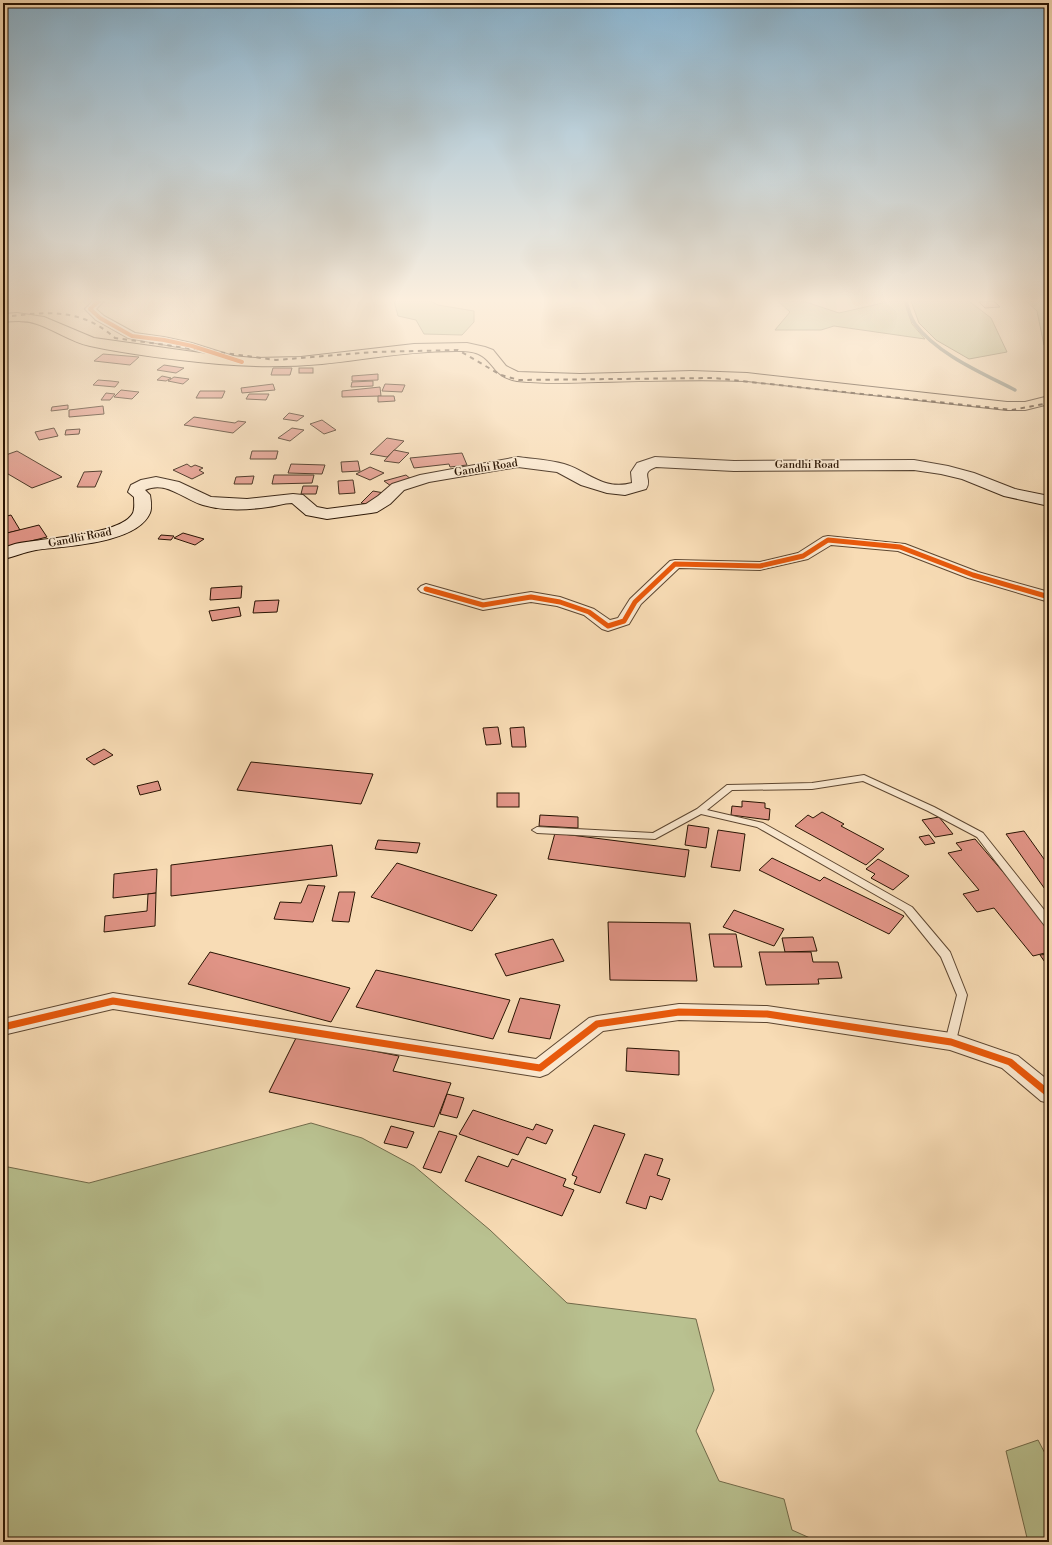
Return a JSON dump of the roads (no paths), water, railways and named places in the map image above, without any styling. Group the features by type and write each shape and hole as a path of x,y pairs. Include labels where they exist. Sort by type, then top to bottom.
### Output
{"highway":[{"path":"507,373 524,377 564,378 712,374 755,377 1007,406 1025,406 1049,400"}],"main road":[{"name":"Gandhi Road","path":"3,554 20,548 105,535 124,529 139,517 144,505 142,495 136,492 137,488 144,484 156,481 172,483 187,493 209,501 239,504 269,502 288,498 297,499 312,511 327,514 371,508 384,500 398,487 426,478 518,462 561,468 587,482 607,488 625,490 640,486 638,472 643,466 655,462 734,466 914,465 942,469 968,476 1010,492 1049,501"}],"street":[{"path":"426,589 483,605 531,597 560,602 589,612 608,626 624,621 635,602 675,564 760,566 803,556 828,540 900,547 973,575 1049,597"},
{"path":"3,1027 113,1001 540,1068 597,1024 679,1012 767,1014 951,1042 1010,1062 1049,1094"}],"lane":[{"path":"537,830 655,836 700,811 730,787 812,786 864,778 931,809 980,836 1049,923"},
{"path":"700,811 760,825 908,910 946,955 962,995 951,1042"}],"waterway":[{"path":"981,373 1015,390"}],"railway":[{"path":"498,373 519,380 713,378 1012,410 1049,403"}]}
